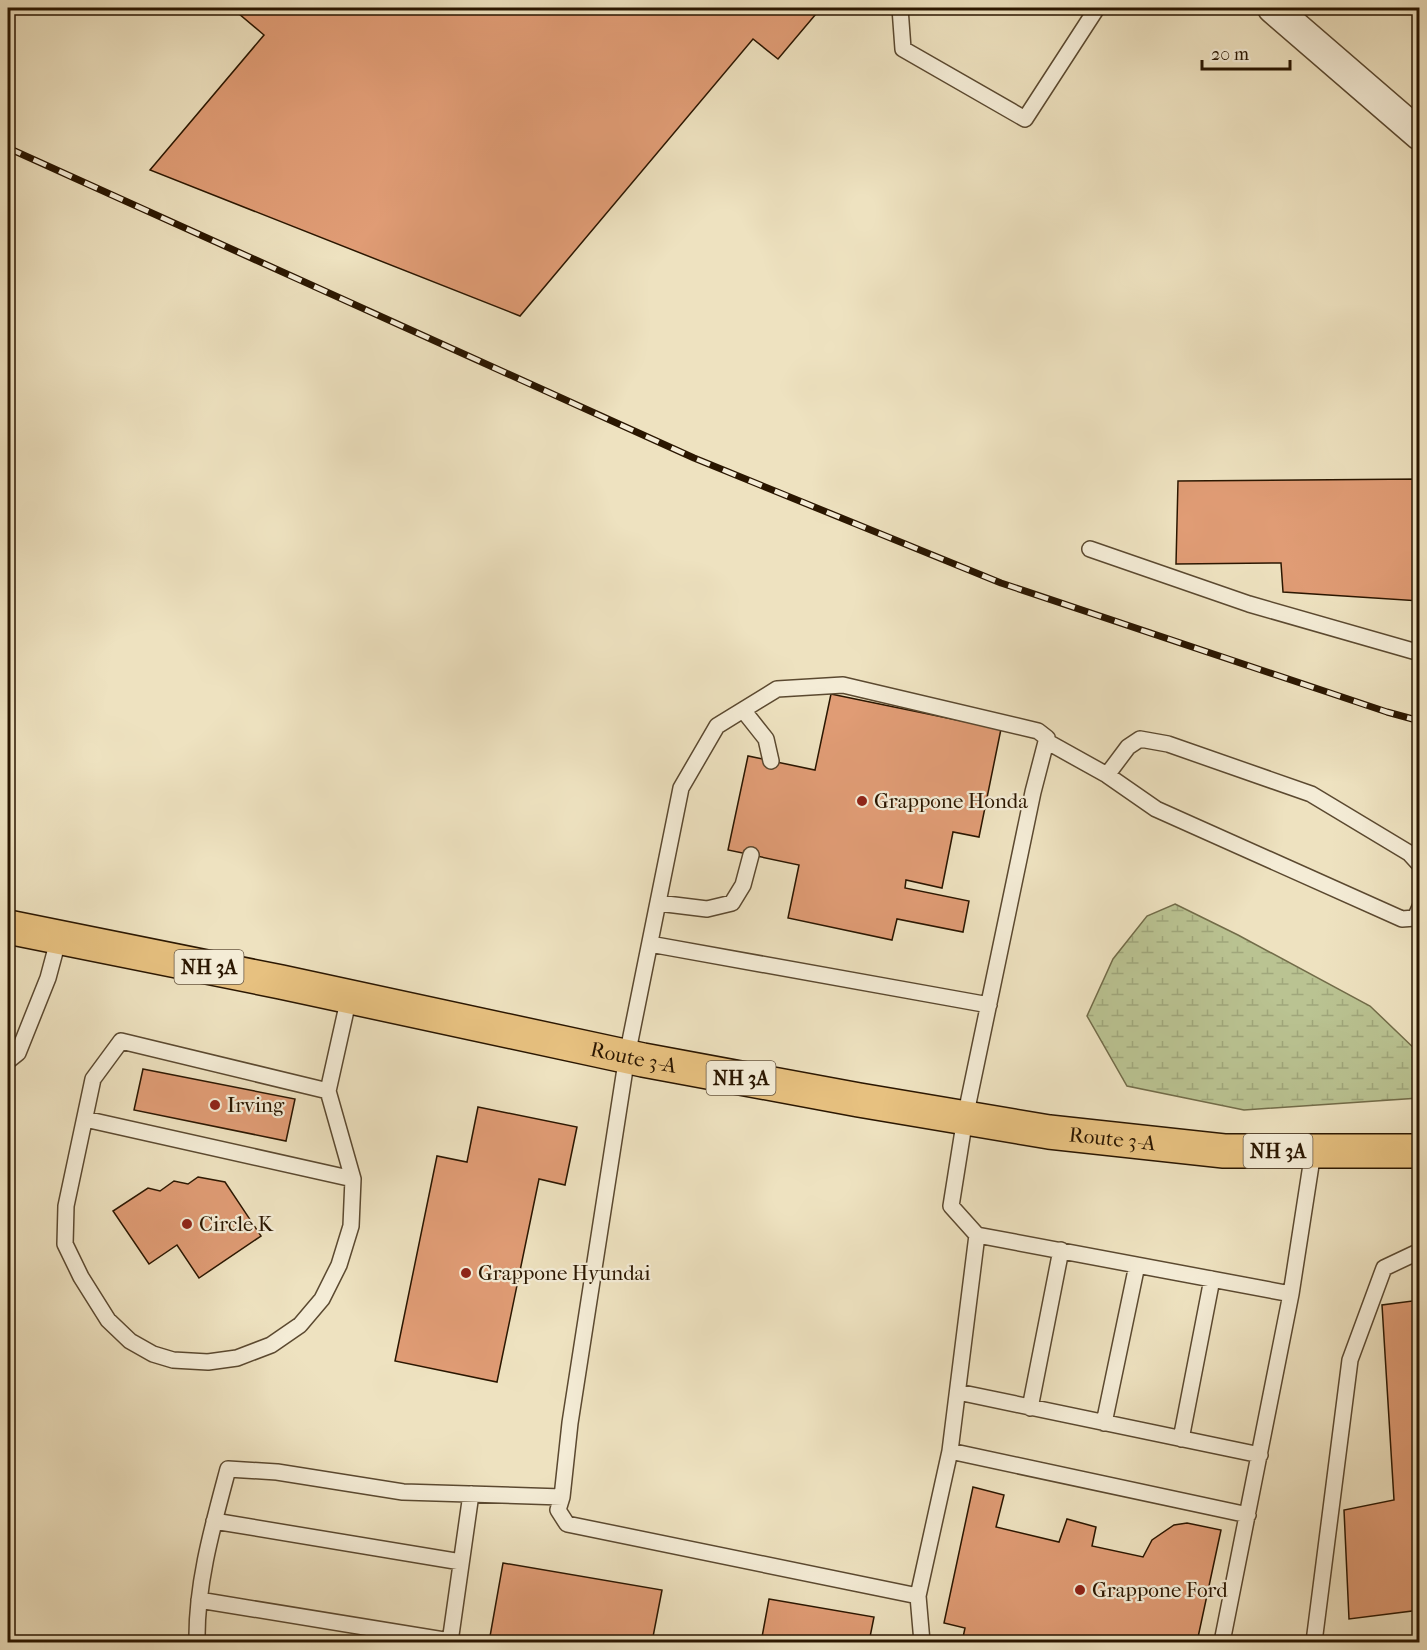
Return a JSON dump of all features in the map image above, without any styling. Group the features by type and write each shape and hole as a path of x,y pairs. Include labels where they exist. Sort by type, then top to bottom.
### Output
{"main road":[{"name":"NH 3A","path":"8,927 64,938"},
{"name":"Route 3-A","path":"64,938 627,1056 858,1100 1049,1132 1224,1151 1419,1151"}],"street":[{"path":"1273,8 1419,135"}],"lane":[{"path":"900,8 903,48 1025,118 1097,8"},
{"path":"1090,549 1250,604 1419,653"},
{"path":"918,1596 567,1524 558,1510 562,1497 570,1423 627,1056 681,788 717,726 777,689 843,685 1038,731 1047,738 1030,803 966,1118 951,1206 977,1235 1291,1294"},
{"path":"743,710 766,739 771,761"},
{"path":"1107,775 1128,747 1140,739 1168,744 1311,794 1409,853 1419,864"},
{"path":"1046,741 1107,775 1156,809 1402,919 1415,918 1419,908"},
{"path":"658,903 707,909 732,903 743,885 751,855"},
{"path":"8,1061 18,1053 64,938"},
{"path":"650,944 989,1005"},
{"path":"328,1091 121,1041 93,1079 66,1206 65,1244 81,1277 108,1320 130,1341 153,1354 173,1360 208,1362 237,1358 271,1345 300,1325 322,1299 339,1265 351,1226 353,1179 328,1091 349,997"},
{"path":"85,1119 353,1179"},
{"path":"1222,1642 1291,1294 1313,1152"},
{"path":"922,1642 918,1596 950,1451 977,1235"},
{"path":"1030,1408 1061,1250"},
{"path":"1314,1642 1350,1360 1384,1268 1419,1251"},
{"path":"1104,1423 1137,1265"},
{"path":"1181,1440 1212,1280"},
{"path":"958,1392 1260,1455"},
{"path":"950,1451 1248,1515"},
{"path":"197,1642 196,1614 214,1521 228,1469 277,1472 403,1492 562,1497"},
{"path":"199,1600 450,1642 471,1494"},
{"path":"214,1521 461,1562"}],"green space":[{"path":"1175,904 1370,1006 1419,1053 1419,1098 1244,1110 1127,1086 1087,1016 1113,959 1147,916"}],"building":[{"path":"232,8 821,8 778,59 753,39 520,316 150,170 264,35"},
{"path":"1420,479 1420,601 1283,592 1281,563 1176,564 1178,481"},
{"name":"Grappone Honda","path":"831,694 1001,729 979,837 953,832 942,888 906,880 905,888 969,901 963,932 897,919 892,940 788,918 799,865 728,850 748,756 815,770"},
{"name":"Irving","path":"143,1069 295,1099 286,1141 134,1110"},
{"name":"Grappone Hyundai","path":"478,1107 577,1127 565,1185 539,1179 497,1382 395,1361 437,1156 467,1162"},
{"name":"Circle K","path":"198,1177 225,1182 261,1236 199,1278 177,1245 149,1264 113,1211 148,1188 160,1191 174,1181 188,1184"},
{"path":"1420,1300 1420,1610 1349,1619 1344,1510 1394,1500 1382,1305"},
{"name":"Grappone Ford","path":"973,1487 1004,1495 996,1527 1059,1542 1067,1519 1096,1527 1092,1546 1143,1557 1152,1540 1174,1525 1187,1523 1221,1530 1197,1642 962,1642 965,1628 944,1623"},
{"path":"503,1563 662,1590 652,1642 489,1642"},
{"path":"769,1599 874,1617 869,1642 768,1642 762,1637"}],"railway":[{"path":"8,148 694,458 1001,583 1420,721"}],"place":[{"name":"Grappone Honda","path":"862,801"},
{"name":"Irving","path":"215,1105"},
{"name":"Circle K","path":"187,1224"},
{"name":"Grappone Hyundai","path":"466,1273"},
{"name":"Grappone Ford","path":"1080,1590"}]}
